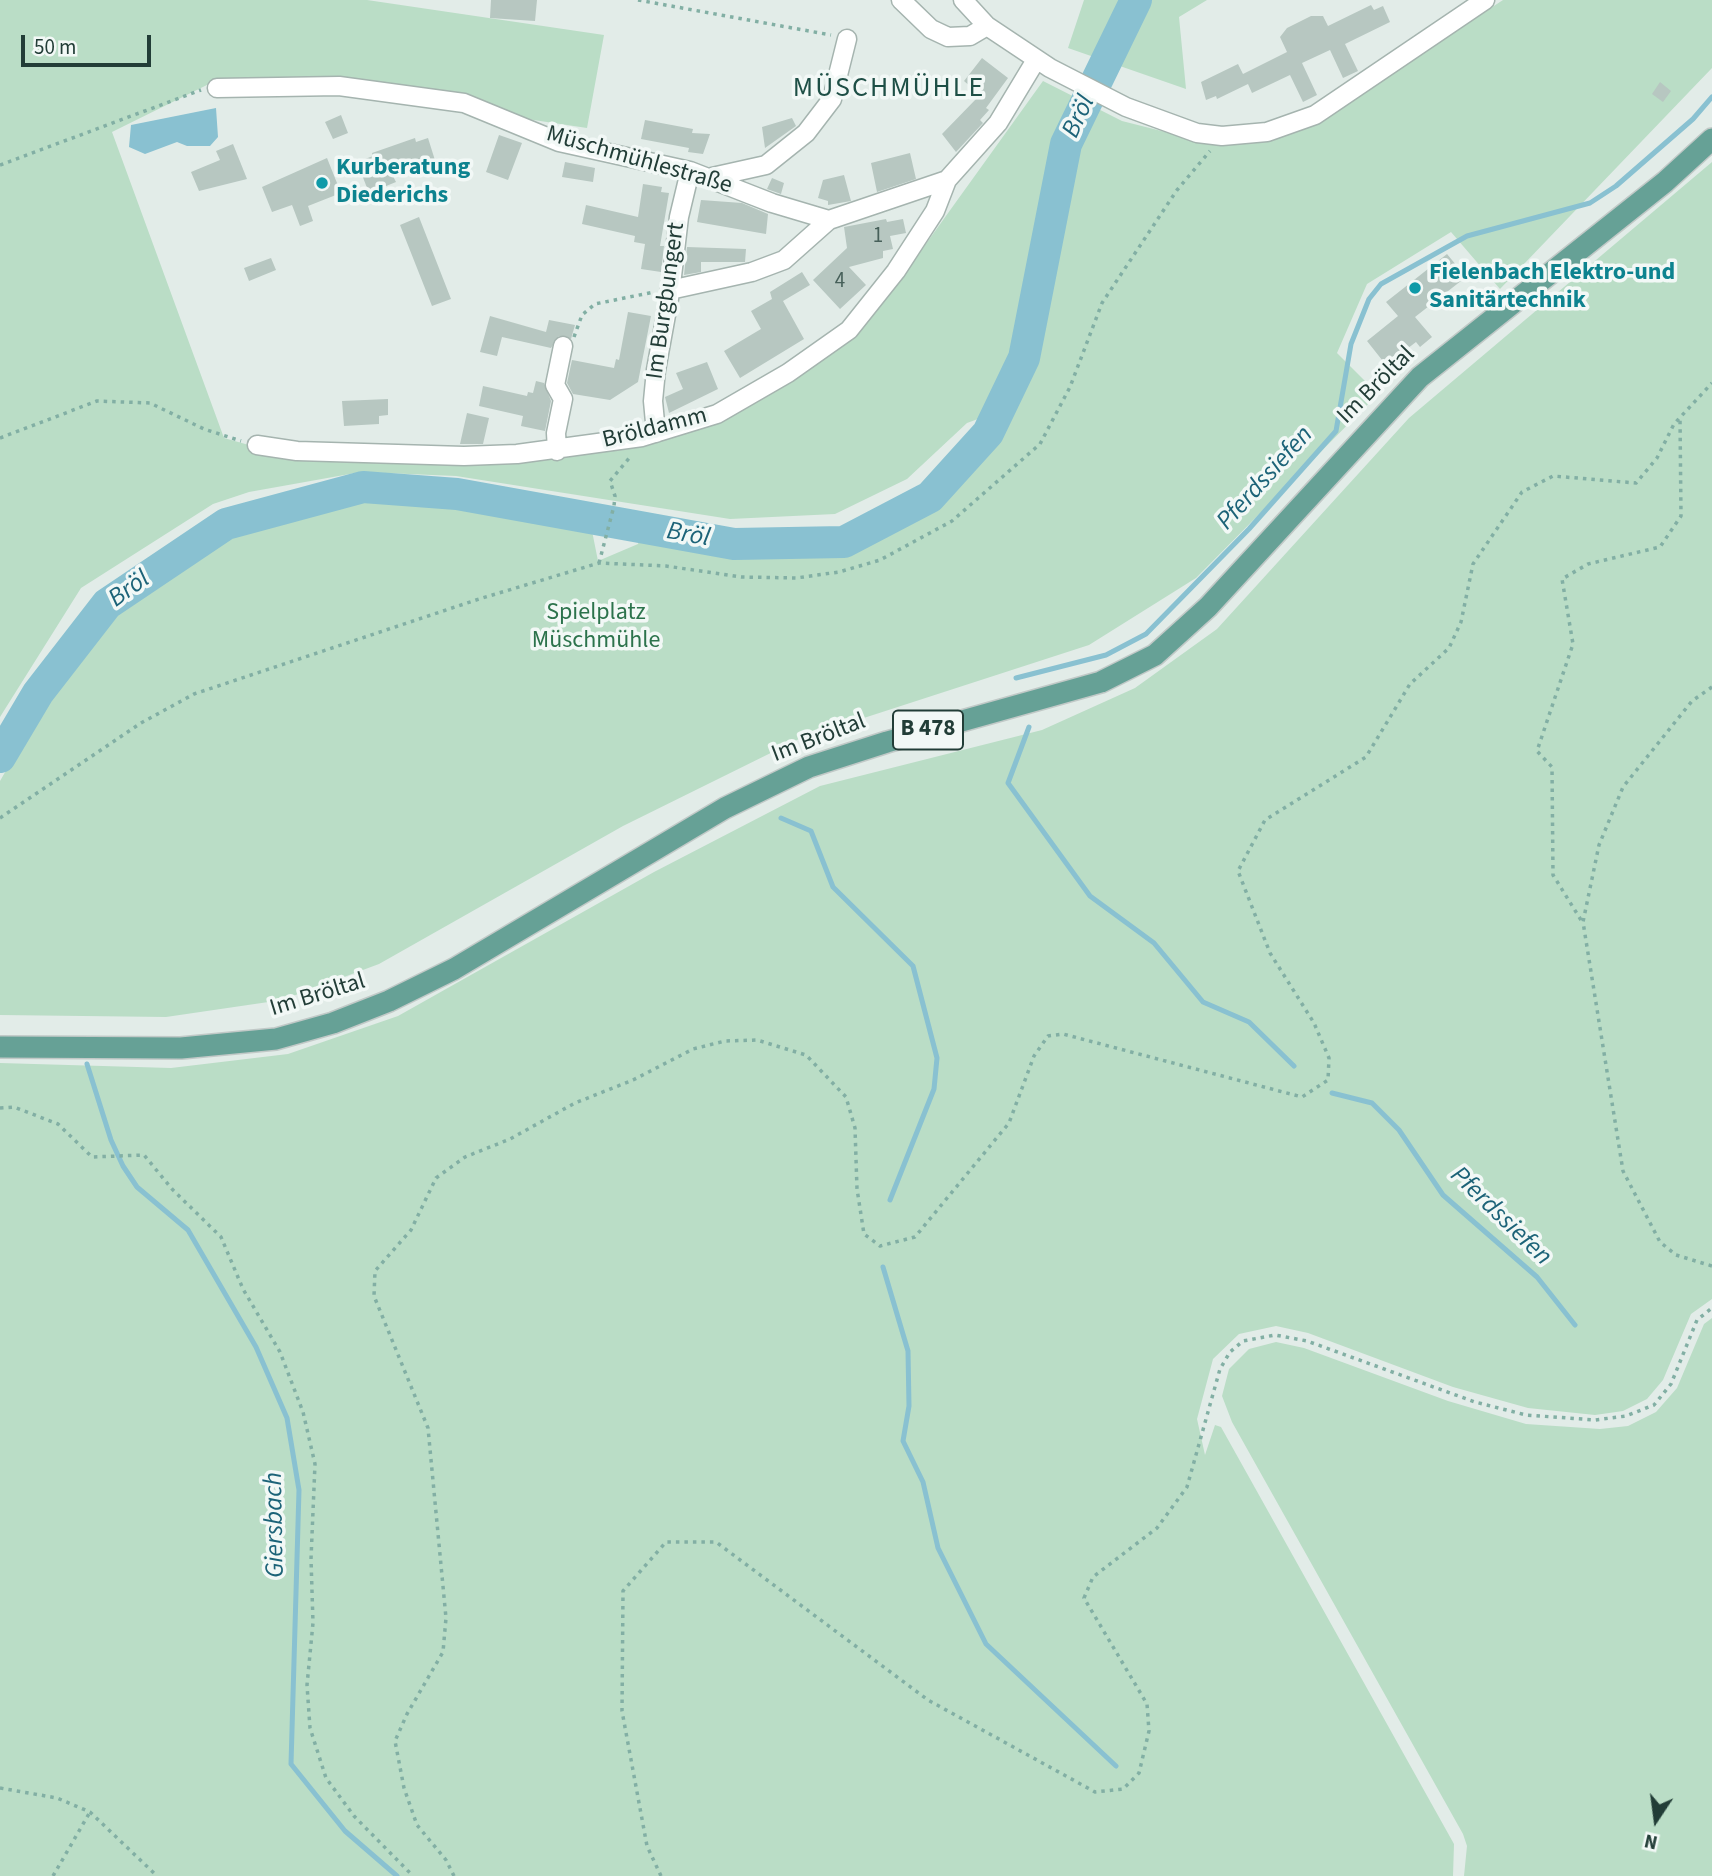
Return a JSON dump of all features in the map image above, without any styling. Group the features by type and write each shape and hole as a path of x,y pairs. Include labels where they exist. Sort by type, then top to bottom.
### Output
{"main road":[{"name":"Im Bröltal","path":"0,1046 180,1048 276,1039 333,1023 389,1001 454,969 725,808 809,768 887,742 1101,682 1154,655 1208,607 1420,377 1665,182 1712,139"}],"street":[{"path":"901,0 931,29 948,37 970,36 987,26"},
{"path":"963,0 987,26 1043,64 1126,107 1197,133 1222,136 1267,132 1315,115 1485,0"},
{"path":"712,177 766,165 806,133 832,99 846,39"},
{"path":"670,291 752,272 784,260 829,220 947,180 998,123 1043,64"},
{"name":"Müschmühlestraße","path":"217,88 339,86 464,103 559,142 712,177 772,203 829,220"},
{"name":"Im Burgbungert","path":"649,435 679,217 690,171"},
{"name":"Bröldamm","path":"257,445 297,451 464,456 557,451 649,435 717,414 788,373 849,330 896,271 934,211 947,180"},
{"path":"557,451 556,433 563,399 555,385 568,343"}],"path":[{"path":"638,0 846,39"},
{"path":"0,165 198,90 217,88"},
{"path":"0,818 141,723 194,694 479,599 599,563 666,566 741,577 796,578 839,572 880,560 951,521 1040,444 1070,387 1102,303 1177,190 1222,136"},
{"path":"568,343 582,315 595,304 670,291"},
{"path":"454,1876 446,1860 417,1825 404,1788 395,1741 407,1714 443,1652 446,1618 428,1428 374,1296 375,1271 411,1230 436,1178 465,1157 510,1139 575,1103 634,1080 693,1049 725,1041 757,1040 806,1055 846,1097 855,1128 857,1189 864,1234 880,1246 915,1237 923,1223 1009,1123 1034,1056 1048,1036 1063,1034 1303,1097 1328,1080 1329,1058 1314,1023 1270,953 1238,870 1265,820 1366,757 1410,684 1449,648 1461,622 1473,564 1522,492 1553,476 1636,483 1657,458 1680,417 1712,383"},
{"path":"0,438 97,401 150,403 204,429 257,445"},
{"path":"1583,922 1553,874 1552,766 1537,751 1573,644 1562,579 1588,564 1660,547 1681,516 1680,417"},
{"path":"599,563 614,506 615,496 610,481 649,435"},
{"path":"1712,687 1692,701 1623,787 1599,845 1583,922 1623,1171 1660,1242 1676,1255 1712,1266"},
{"path":"0,1108 14,1107 58,1124 92,1157 144,1155 172,1189 221,1237 243,1289 280,1352 303,1412 315,1464 311,1559 313,1623 307,1685 310,1728 326,1778 354,1816 413,1876"},
{"path":"661,1876 647,1846 622,1711 623,1591 666,1542 716,1542 928,1700 1095,1792 1124,1789 1139,1773 1149,1731 1147,1704 1084,1598 1093,1577 1157,1528 1187,1487 1220,1369 1230,1352 1243,1341 1275,1335 1307,1341 1475,1402 1526,1415 1595,1420 1626,1416 1654,1405 1671,1384 1697,1320 1712,1308"},
{"path":"0,1788 57,1798 90,1812 158,1876"},
{"path":"53,1876 90,1812"}],"green space":[{"name":"Spielplatz Müschmühle","path":"0,0 367,0 604,35 587,128 407,101 217,80 112,132 224,438 263,449 456,461 717,418 855,331 892,291 1043,81 1122,121 1205,142 1318,122 1503,0 1712,0 1712,68 1500,289 1451,232 1367,284 1337,353 1378,394 1196,578 1089,645 799,739 623,826 379,964 282,1000 166,1017 0,1015 0,781 50,694 114,609 225,532 362,493 458,504 591,526 598,561 638,544 640,534 729,551 845,545 935,505 995,439 1016,405 967,423 907,479 835,514 730,519 456,476 361,472 249,492 213,504 81,588 0,717"},
{"path":"1084,0 1207,0 1179,17 1186,89 1068,48"},
{"path":"1712,162 1712,1299 1691,1314 1663,1380 1647,1399 1623,1411 1595,1415 1528,1408 1453,1387 1308,1333 1276,1326 1239,1334 1213,1359 1197,1419 1205,1455 1215,1425 1221,1427 1454,1844 1453,1876 0,1876 0,1063 171,1068 288,1054 398,1016 654,872 820,786 1042,730 1135,688 1217,629 1409,418"},
{"path":"1712,1318 1712,1876 1464,1876 1467,1846 1463,1834 1232,1422 1222,1396 1229,1369 1249,1349 1276,1342 1304,1348 1448,1401 1526,1424 1600,1429 1628,1426 1656,1412 1677,1388 1704,1324"}],"water":[{"path":"216,108 218,137 210,146 187,146 177,142 145,154 129,147 131,125"}],"building":[{"path":"491,0 537,0 535,21 490,18"},
{"path":"1371,5 1374,10 1383,6 1390,22 1345,44 1358,71 1343,78 1330,50 1302,63 1317,95 1303,102 1290,75 1252,93 1248,84 1217,99 1216,96 1206,100 1201,82 1238,64 1243,74 1287,52 1280,37 1287,28 1311,16 1323,16 1328,26"},
{"path":"982,58 1008,78 986,108 989,110 980,120 983,123 956,152 942,134 976,99 968,93 972,88 964,81"},
{"path":"1660,82 1671,91 1663,102 1652,94"},
{"path":"341,115 348,133 333,139 325,122"},
{"path":"792,118 796,126 765,148 762,127"},
{"path":"645,120 693,129 692,133 710,134 703,154 688,152 689,148 641,139"},
{"path":"499,135 522,143 508,180 486,172"},
{"path":"415,138 416,142 428,138 439,173 426,177 423,167 393,176 396,182 369,193 357,162 373,156 372,153"},
{"path":"233,144 247,179 199,191 191,172 220,160 216,151"},
{"path":"910,153 916,179 877,192 871,163"},
{"path":"327,158 341,193 308,206 313,221 300,226 292,205 272,212 262,187"},
{"path":"565,162 595,168 593,182 562,177"},
{"path":"844,175 851,201 828,205 828,201 818,198 823,180"},
{"path":"772,178 784,183 781,194 767,189"},
{"path":"643,184 662,187 661,192 669,193 660,246 664,246 661,272 641,269 645,244 634,242 635,236 582,224 586,205 638,217"},
{"path":"701,200 742,203 768,214 766,234 697,222"},
{"path":"419,217 451,299 432,306 400,225"},
{"path":"886,219 887,222 903,219 906,233 890,236 893,249 883,251 883,258 849,267 866,285 840,309 813,280 847,248 844,227"},
{"path":"687,247 746,249 745,262 701,262 701,272 684,275"},
{"path":"1447,254 1466,277 1415,317 1432,337 1420,347 1416,342 1386,365 1367,341 1398,316 1386,302"},
{"path":"271,258 276,270 249,281 244,268"},
{"path":"802,272 810,285 783,301 804,339 740,378 724,351 761,329 751,311 772,299 770,292"},
{"path":"628,312 651,316 638,382 610,400 573,394 567,383 572,360 614,368 616,359 619,360"},
{"path":"490,316 546,332 549,320 575,325 571,339 559,336 551,348 502,337 497,356 480,352"},
{"path":"707,362 718,389 669,413 665,397 683,389 676,373"},
{"path":"536,381 544,383 551,401 545,431 521,426 523,416 479,406 483,386 527,396 528,392 533,393"},
{"path":"388,399 388,415 379,416 379,424 344,426 342,401"},
{"path":"467,413 489,418 483,444 460,444"}],"waterway":[{"name":"Bröl","path":"0,757 38,693 107,604 226,524 363,487 457,494 734,544 844,542 930,497 988,433 1024,358 1066,144 1136,0"},
{"name":"Pferdssiefen","path":"1016,678 1106,655 1146,634 1249,529 1336,431 1351,344 1369,299 1381,284 1467,236 1590,203 1616,186 1693,119 1712,97"},
{"name":"Pferdssiefen","path":"1029,727 1008,783 1090,896 1154,943 1203,1002 1249,1022 1294,1066"},
{"path":"781,818 811,831 833,887 913,966 937,1058 934,1089 890,1200"},
{"name":"Giersbach","path":"87,1064 111,1140 123,1166 137,1187 188,1230 256,1347 287,1418 299,1490 291,1764 345,1831 397,1876"},
{"name":"Pferdssiefen","path":"1332,1093 1372,1103 1399,1130 1443,1195 1537,1277 1575,1325"},
{"path":"883,1267 908,1351 909,1406 903,1441 923,1482 938,1548 986,1644 1116,1766"}],"place":[{"name":"Kurberatung Diederichs","path":"322,183"},
{"name":"Fielenbach Elektro-und Sanitärtechnik","path":"1415,288"}],"district":[{"name":"MÜSCHMÜHLE","path":"889,90"}]}
